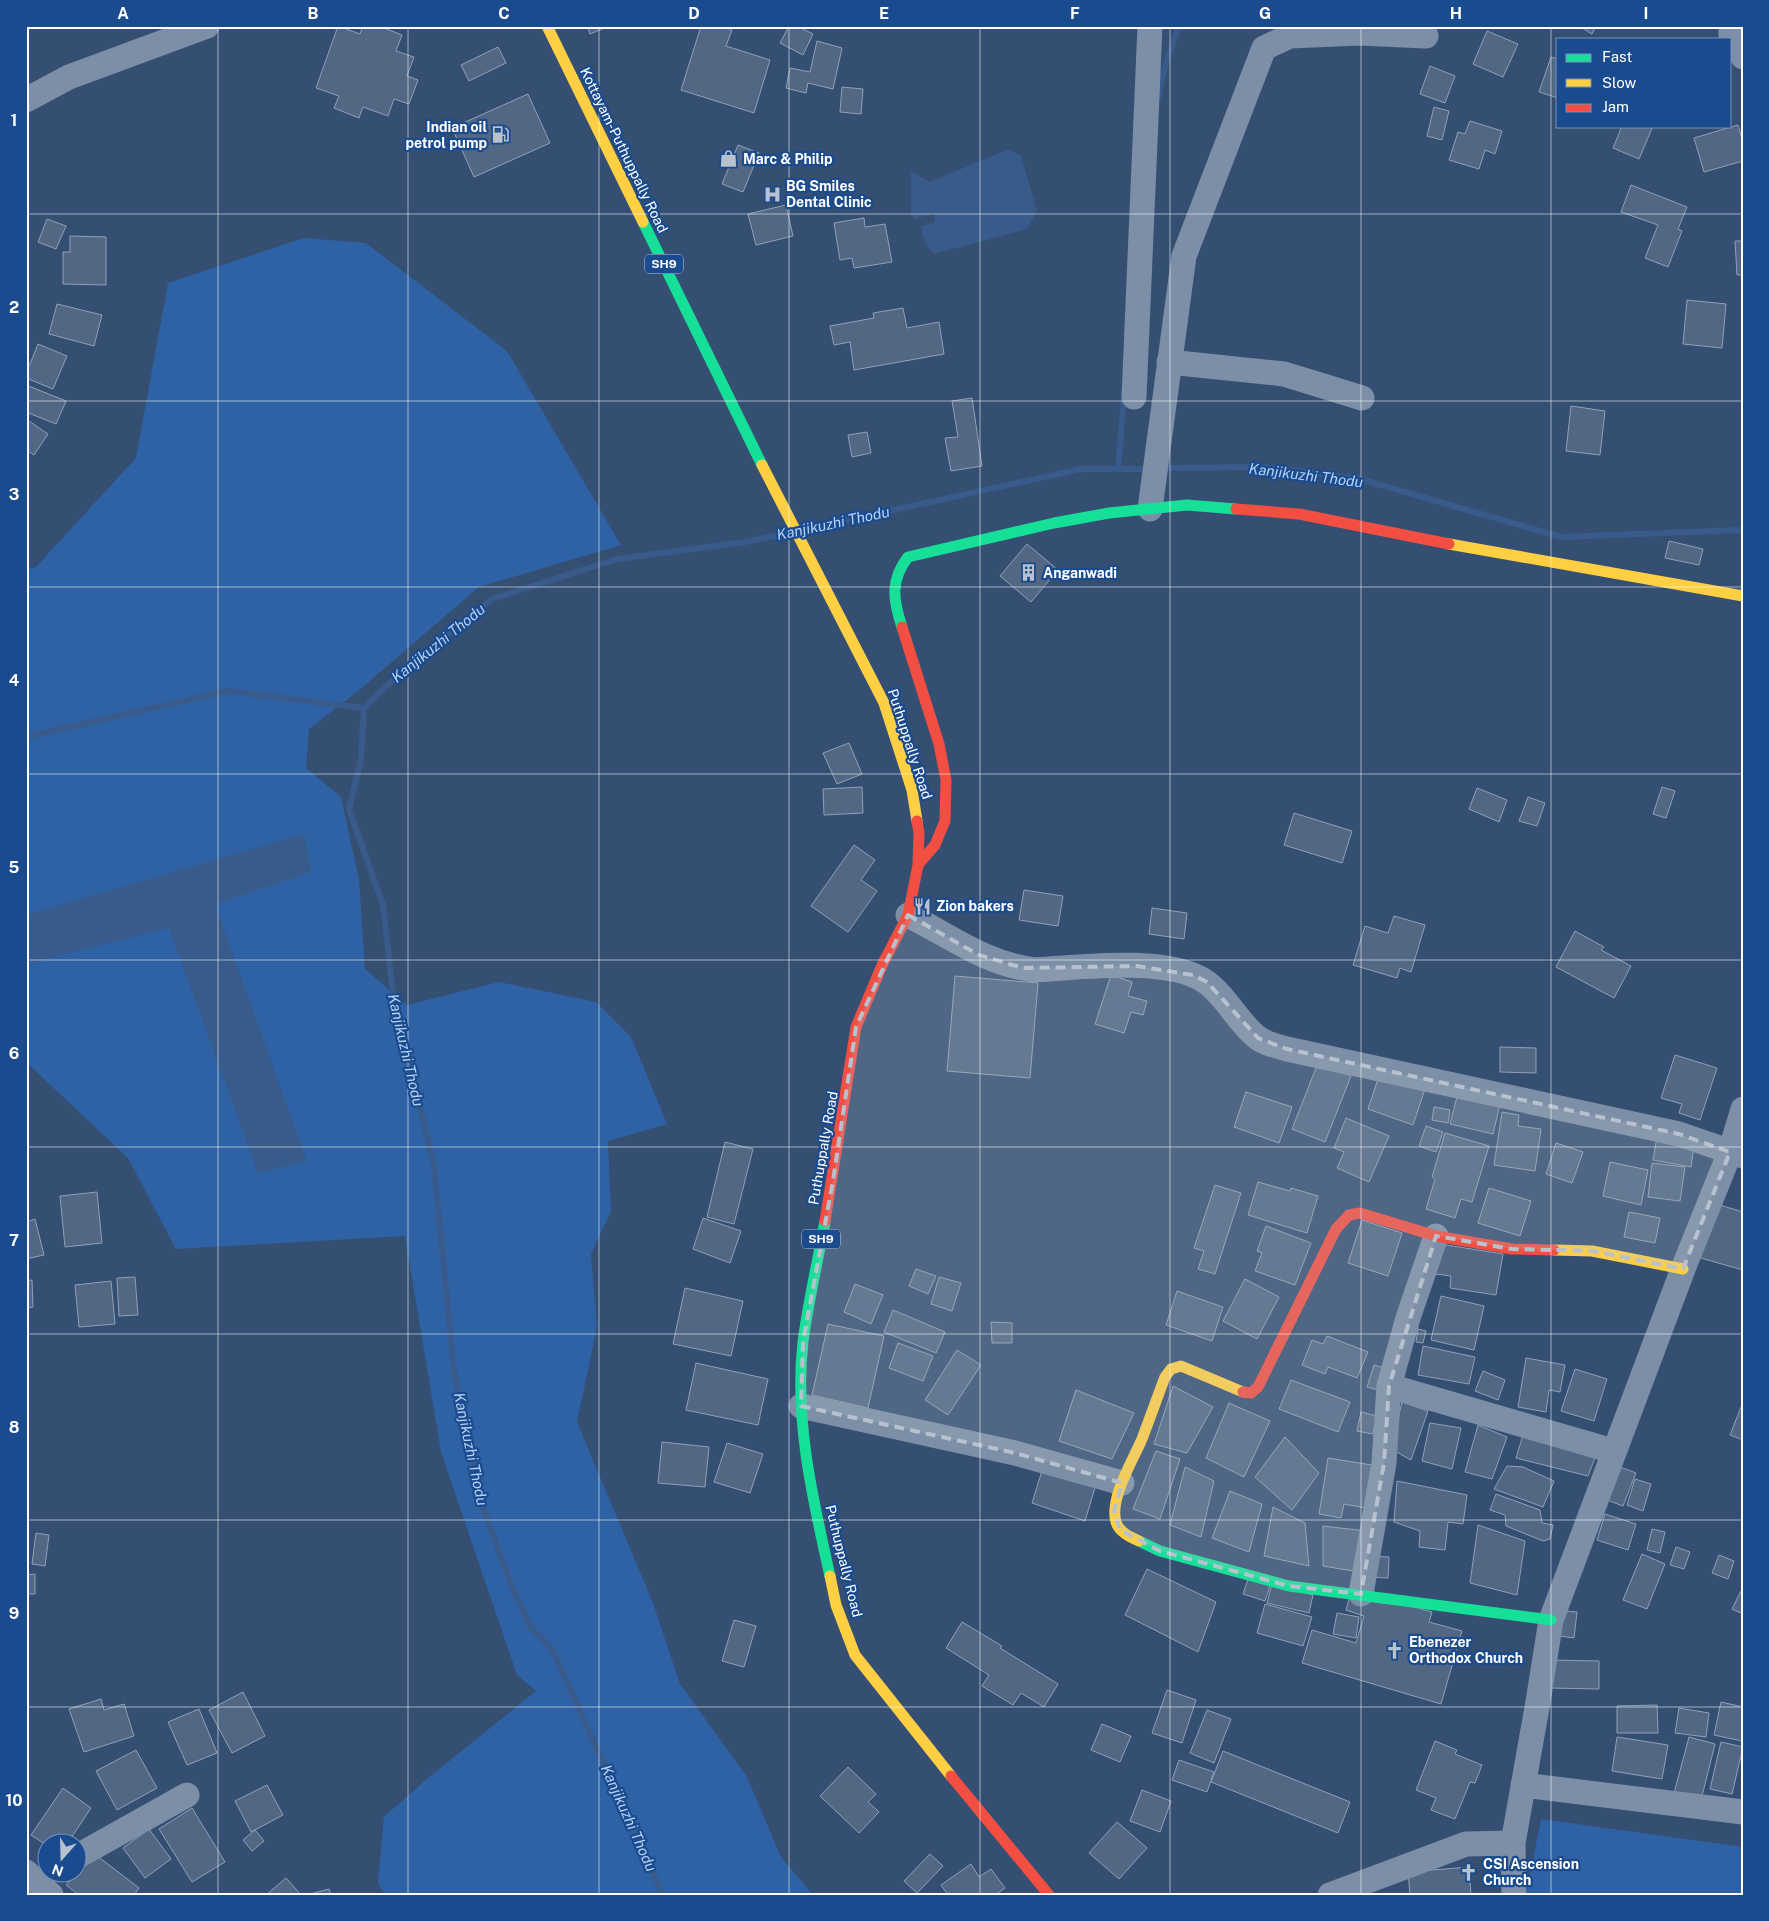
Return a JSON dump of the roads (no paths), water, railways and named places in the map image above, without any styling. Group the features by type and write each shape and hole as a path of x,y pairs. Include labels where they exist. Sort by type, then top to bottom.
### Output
{"street":[{"path":"26,100 69,77 207,26"},
{"name":"Kottayam-Puthuppally Road","path":"547,26 780,503 804,546"},
{"path":"1134,397 1150,26"},
{"path":"1731,26 1731,36 1743,57"},
{"path":"1150,509 1184,256 1264,48 1290,36 1359,33 1426,36"},
{"path":"1169,362 1284,374 1362,398"},
{"path":"918,865 935,845 945,822 946,780 939,744 900,621 895,595 895,580 900,567 908,557 1054,523 1109,513 1187,505 1299,514 1486,551 1743,596"},
{"name":"Puthuppally Road","path":"804,546 884,703 912,790 919,833 918,865 908,915 883,963 856,1027 833,1181 802,1342 801,1406 810,1479 836,1605 855,1655 894,1707 1049,1895"},
{"path":"908,915 980,954 1023,968 1035,970 1137,966 1171,969 1193,974 1207,982 1258,1038 1287,1049 1679,1134 1736,1154"},
{"path":"1514,1895 1512,1843 1551,1620 1683,1269 1736,1154 1743,1109"},
{"path":"1551,1620 1289,1586 1160,1552 1120,1530 1116,1523 1114,1511 1122,1483 1142,1439 1165,1377 1171,1369 1181,1366 1244,1393 1251,1394 1258,1387 1322,1256 1344,1217 1352,1213 1360,1213 1436,1236 1512,1249 1592,1251 1683,1269"},
{"path":"1361,1594 1384,1463 1389,1386 1408,1318 1436,1236"},
{"path":"1389,1386 1614,1451"},
{"path":"801,1406 1015,1453 1122,1483"},
{"path":"1523,1785 1743,1812"},
{"path":"88,1850 187,1795"},
{"path":"1330,1895 1466,1844 1512,1843"}],"waterway":[{"path":"1158,98 1165,66 1179,26"},
{"path":"1118,469 1124,396"},
{"name":"Kanjikuzhi Thodu","path":"1161,468 1263,467 1360,479 1561,537 1743,530"},
{"name":"Kanjikuzhi Thodu","path":"802,530 1081,469 1151,469"},
{"name":"Kanjikuzhi Thodu","path":"663,1895 552,1649 530,1627 511,1584 483,1508 454,1372 434,1165 394,1003 383,905 349,809 361,760 364,708 403,670 492,599 617,559 745,542 788,533"},
{"path":"26,737 227,691 364,708"}],"place":[{"name":"Indian oil petrol pump","path":"501,135"},
{"name":"Marc & Philip","path":"729,159"},
{"name":"BG Smiles Dental Clinic","path":"772,194"},
{"name":"Anganwadi","path":"1029,573"},
{"name":"Zion bakers","path":"922,906"},
{"name":"Ebenezer Orthodox Church","path":"1395,1650"},
{"name":"CSI Ascension Church","path":"1469,1872"}]}
